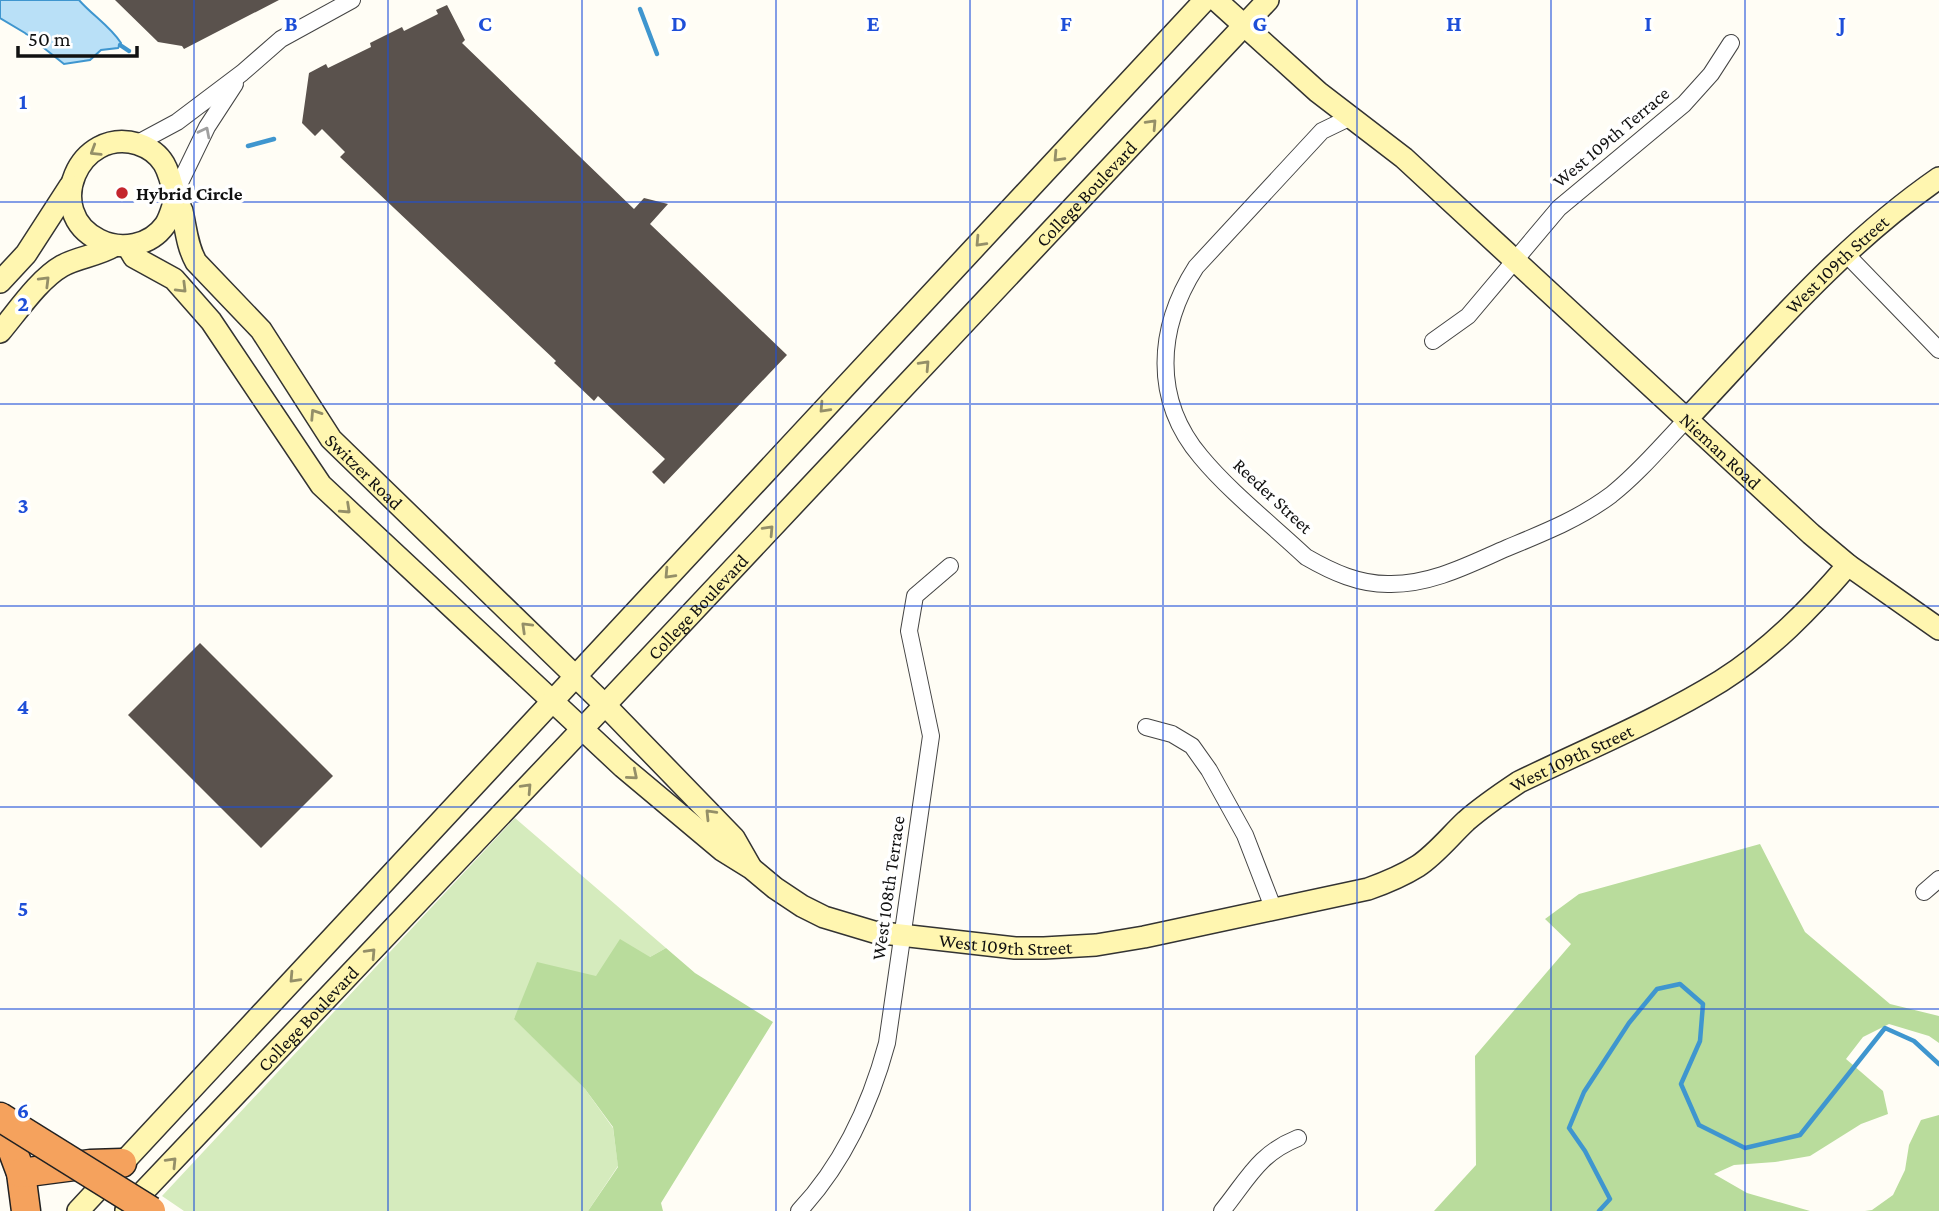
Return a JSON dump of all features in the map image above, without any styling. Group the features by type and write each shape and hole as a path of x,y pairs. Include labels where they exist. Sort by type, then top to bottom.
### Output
{"highway":[{"path":"0,1117 139,1207"},
{"path":"0,1117 21,1173 26,1211"},
{"path":"21,1173 90,1164 122,1163"}],"main road":[{"name":"College Boulevard","path":"78,1211 1205,0"},
{"name":"Nieman Road","path":"1216,0 1318,92 1404,158 1811,534 1848,565 1939,629"},
{"name":"College Boulevard","path":"139,1207 582,729 1268,0"},
{"path":"0,282 26,254 87,156 102,146 119,142 136,144 151,150 164,162 172,177 175,197 165,225 153,237 60,267 43,281 0,332"},
{"name":"West 109th Street","path":"1686,420 1845,253 1908,200 1939,178"},
{"path":"70,186 71,204 77,221 89,234 121,246"},
{"name":"Switzer Road","path":"175,197 181,207 190,251 196,262 261,330 331,439 605,705"},
{"name":"Switzer Road","path":"121,246 134,257 174,279 211,321 311,473 582,729"},
{"path":"311,473 341,449"},
{"name":"West 109th Street","path":"582,729 722,850 802,906 824,918 857,928 901,935 1015,947 1096,945 1274,910 1368,889 1396,879 1419,865 1467,821 1519,782 1690,699 1724,679 1799,619 1848,565"},
{"name":"West 109th Street","path":"605,705 734,838 751,868"},
{"path":"659,797 676,779"}],"street":[{"path":"136,144 168,129 242,73 281,39 352,0"},
{"name":"West 109th Terrace","path":"1515,260 1559,208 1685,104 1712,74 1731,43"},
{"path":"175,197 207,127 242,73"},
{"name":"Reeder Street","path":"1351,117 1322,131 1196,267 1182,289 1171,315 1165,356 1170,401 1182,429 1199,455 1306,557 1327,569 1365,582 1391,584 1432,579 1576,517 1610,495 1638,471 1686,420"},
{"path":"1845,253 1939,350"},
{"path":"1433,341 1468,316 1515,260"},
{"name":"West 108th Terrace","path":"799,1211 840,1160 862,1119 887,1044 931,736 909,631 915,596 950,566"},
{"path":"1146,727 1172,734 1192,746 1209,770 1245,835 1274,910"},
{"path":"1924,891 1939,879"},
{"path":"1222,1211 1261,1160 1278,1146 1298,1138"}],"green space":[{"path":"515,818 666,948 650,957 597,976 514,1018 585,1089 613,1128 618,1166 588,1211 184,1211 162,1196"},
{"path":"1760,844 1805,932 1890,1004 1939,1016 1939,1043 1929,1036 1889,1024 1863,1037 1846,1059 1883,1091 1888,1114 1861,1124 1810,1156 1734,1165 1714,1174 1747,1193 1810,1211 1434,1211 1476,1165 1475,1056 1571,944 1545,919 1579,894"},
{"path":"620,939 650,957 666,948 695,973 773,1022 661,1203 663,1211 588,1211 618,1167 613,1127 585,1089 514,1019 537,962 596,976"},
{"path":"1939,1115 1939,1211 1865,1211 1872,1210 1893,1195 1905,1170 1909,1145 1921,1120"}],"water":[{"path":"0,0 79,0 121,43 118,48 101,50 90,60 64,64 25,33 0,18"}],"building":[{"path":"115,0 279,0 184,49 182,46 158,42"},
{"path":"447,5 465,40 462,43 634,209 644,198 668,204 650,224 787,355 664,484 652,472 665,459 598,396 594,401 554,363 556,361 340,157 345,152 322,129 315,136 302,123 309,73 326,64 328,68 371,47 370,43 402,27 404,31 438,14 436,10"},
{"path":"200,643 333,776 261,848 128,715"}],"waterway":[{"path":"640,9 657,54"},
{"path":"120,45 129,51"},
{"path":"248,146 274,139"},
{"path":"1599,1211 1610,1199 1585,1151 1569,1128 1584,1092 1629,1023 1657,989 1680,984 1703,1004 1700,1041 1681,1084 1699,1125 1745,1148 1800,1135 1885,1028 1914,1041 1939,1064"}],"place":[{"name":"Hybrid Circle","path":"122,193"}]}
